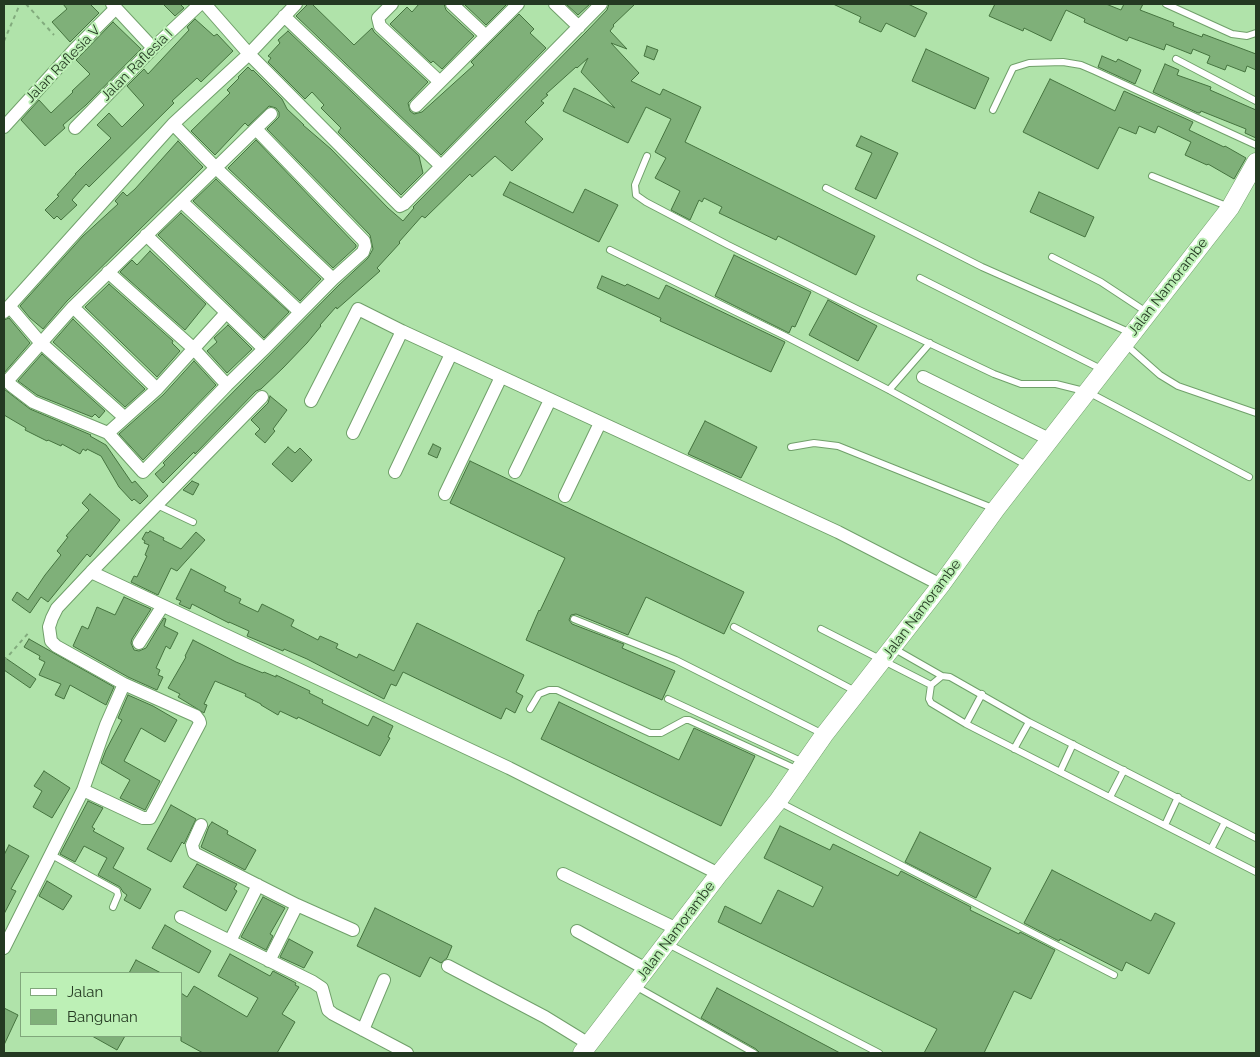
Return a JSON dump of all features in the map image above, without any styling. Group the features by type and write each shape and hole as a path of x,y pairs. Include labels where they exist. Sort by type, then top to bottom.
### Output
{"main road":[{"name":"Jalan Namorambe","path":"586,1049 719,874 778,801 824,735 996,509 1230,208 1256,162"}],"street":[{"name":"Jalan Raflesia I","path":"75,128 153,48 200,4"},
{"path":"205,4 249,54 398,205 404,204 601,4"},
{"path":"124,418 7,310 173,124 249,54 296,4"},
{"path":"392,4 379,16 378,22 380,26 440,82"},
{"path":"452,4 486,36"},
{"path":"416,106 518,4"},
{"path":"555,4 579,27"},
{"path":"114,6 153,48"},
{"name":"Jalan Raflesia V","path":"6,122 114,6"},
{"path":"284,16 441,166"},
{"path":"256,130 364,241 365,246 363,252 332,279 143,472 108,433 33,402 9,384 9,378 73,307 271,114"},
{"path":"173,124 332,279"},
{"path":"182,202 300,312"},
{"path":"146,235 264,350"},
{"path":"108,272 193,348 227,385"},
{"path":"73,307 157,389"},
{"path":"311,401 358,309 550,400 838,532 940,585"},
{"path":"108,433 157,389 226,313"},
{"path":"353,433 402,331"},
{"path":"395,472 451,354"},
{"path":"445,494 502,377"},
{"path":"923,377 1051,440"},
{"path":"83,790 143,818 150,818 199,727 199,720 196,716 124,684 56,646 51,641 49,635 52,618 57,608 90,572 262,397"},
{"path":"515,472 550,400"},
{"path":"565,496 600,423"},
{"path":"90,572 509,768 719,874"},
{"path":"139,643 162,607"},
{"path":"4,948 83,790 106,725 124,684"},
{"path":"201,825 192,845 194,853 297,905 353,930"},
{"path":"563,874 672,936"},
{"path":"230,941 258,885"},
{"path":"269,960 297,905"},
{"path":"181,917 313,982 322,988 328,1010 333,1014 408,1053"},
{"path":"577,930 646,969"},
{"path":"448,966 545,1017 586,1049"},
{"path":"362,1030 384,980"}],"lane":[{"path":"1166,4 1232,34 1247,36 1256,33"},
{"path":"1176,59 1256,100"},
{"path":"993,110 1013,68 1029,63 1063,62 1081,65 1096,71 1256,145"},
{"path":"647,156 634,185 636,195 736,250 1011,382 1020,384 1056,384 1088,392 1249,477"},
{"path":"1152,176 1230,208"},
{"path":"826,188 1128,338 1160,375 1178,386 1256,413"},
{"path":"610,250 785,336 1030,466"},
{"path":"1052,257 1101,282 1149,313"},
{"path":"920,278 1104,370"},
{"path":"889,390 930,343"},
{"path":"791,447 814,443 838,446 996,509"},
{"path":"156,504 193,522"},
{"path":"574,619 676,660 824,735"},
{"path":"734,627 858,692"},
{"path":"821,629 942,676 950,677 1029,722 1256,838"},
{"path":"887,654 930,685"},
{"path":"930,685 942,676"},
{"path":"930,685 931,703 966,724 1256,872"},
{"path":"530,709 539,694 549,690 557,690 650,733 661,733 685,720 689,720 801,767"},
{"path":"966,724 982,694"},
{"path":"668,699 801,767"},
{"path":"1014,749 1029,722"},
{"path":"1060,772 1073,744"},
{"path":"1110,797 1124,770"},
{"path":"1165,825 1178,798"},
{"path":"778,801 1114,976"},
{"path":"1211,849 1225,822"},
{"path":"50,854 117,891 118,895 113,907"},
{"path":"672,936 879,1053"},
{"path":"634,985 754,1053"}],"path":[{"path":"4,41 20,4"},
{"path":"26,4 54,35"},
{"path":"4,661 30,631"}],"building":[{"path":"63,4 90,4 99,13 70,42 52,22 67,9"},
{"path":"163,4 180,4 184,8 175,16"},
{"path":"308,4 312,4 354,45 372,28 428,82 408,103 410,111 414,114 422,112 474,65 471,62 519,14 534,29 530,33 546,48 441,155 296,16"},
{"path":"419,4 444,4 446,10 474,36 442,69 433,61 431,63 390,24 407,7 412,12"},
{"path":"464,4 507,4 486,25"},
{"path":"566,4 590,4 578,15"},
{"path":"609,4 635,4 613,25 610,31 627,49 611,43 639,73 631,81 660,95 663,89 701,107 685,142 875,236 856,275 778,236 776,240 719,213 722,207 704,198 702,202 699,200 690,220 671,210 680,191 655,178 666,158 655,152 671,119 646,107 628,143 563,111 574,88 615,108 581,72 588,58 546,94 548,95 541,101 544,103 525,122 543,139 512,171 495,156 472,177 470,174 425,218 422,216 377,268 380,271 337,309 336,307 307,343 283,368 261,389 256,391 195,454 194,452 163,483 155,474 165,465 163,463 368,258 373,249 370,235 267,129 279,117 279,112 276,108 269,106 248,126 245,123 215,155 191,131 230,93 227,90 238,77 248,67 253,70 282,99 287,109 331,149 403,221 413,207 607,10"},
{"path":"833,4 908,4 927,13 915,37 886,23 881,32 859,22 861,17"},
{"path":"995,4 1106,4 1121,10 1124,4 1143,4 1140,10 1174,23 1173,26 1202,37 1203,34 1256,54 1256,70 1247,66 1245,72 1227,65 1225,70 1207,63 1210,56 1193,49 1191,54 1166,44 1164,50 1129,37 1127,41 1084,22 1085,19 1066,10 1051,41 1024,28 1023,31 989,16"},
{"path":"195,19 214,36 217,34 233,51 201,82 197,78 172,101 174,103 89,187 86,184 72,200 77,205 61,220 57,216 54,219 45,210 59,196 57,195 75,174 111,138 97,125 109,113 122,127 144,105 127,86 144,69 148,74 189,30 187,27"},
{"path":"113,22 141,49 86,105 63,125 65,128 45,146 21,120 39,100 51,113 90,74 76,60"},
{"path":"288,31 419,156 423,173 401,195 338,132 341,128 321,108 324,105 312,92 305,99 268,62 271,58 268,56 280,43 278,40"},
{"path":"647,46 658,50 654,60 644,56"},
{"path":"926,49 989,78 975,109 912,81"},
{"path":"1102,56 1116,62 1118,59 1141,70 1135,84 1098,67"},
{"path":"1165,64 1179,70 1177,75 1211,87 1210,90 1256,110 1256,138 1245,133 1246,129 1201,111 1198,113 1153,92"},
{"path":"1050,79 1115,111 1124,91 1193,122 1189,130 1225,146 1246,158 1234,179 1208,164 1185,155 1191,142 1158,126 1155,133 1139,126 1136,134 1119,127 1098,169 1023,132"},
{"path":"861,136 898,153 876,199 855,189 872,153 856,146"},
{"path":"256,140 356,245 333,268 228,168"},
{"path":"178,141 203,167 67,301 43,329 20,306 83,236 118,204 115,201 123,192 127,196 135,189"},
{"path":"216,179 321,279 300,301 193,201"},
{"path":"510,182 573,213 585,189 618,205 599,242 503,195"},
{"path":"1039,192 1094,217 1085,237 1030,212"},
{"path":"181,213 289,312 264,338 158,235"},
{"path":"150,251 206,304 185,330 120,272 132,260 137,265"},
{"path":"734,255 811,292 795,327 792,326 789,333 715,296"},
{"path":"602,276 625,286 627,284 659,299 666,285 785,342 771,372 660,321 661,318 597,288"},
{"path":"109,284 173,341 172,343 180,351 157,377 85,307"},
{"path":"828,300 877,326 858,361 809,335"},
{"path":"9,318 30,343 4,373 4,320"},
{"path":"73,319 145,389 125,407 53,342"},
{"path":"228,325 252,349 227,373 207,351 217,342 214,338"},
{"path":"42,354 105,411 99,418 95,414 92,417 37,395 18,381"},
{"path":"194,361 216,385 143,460 119,434 163,395"},
{"path":"4,389 30,409 91,435 106,445 132,483 135,481 148,496 140,504 134,499 132,501 119,487 101,456 87,449 86,451 83,449 80,454 62,444 61,446 47,441 25,430 26,428 4,415"},
{"path":"270,396 287,410 273,429 275,431 265,443 255,434 260,429 251,420 268,403"},
{"path":"705,421 757,447 741,478 688,454"},
{"path":"433,444 441,448 437,458 428,454"},
{"path":"288,447 295,453 300,448 312,460 292,482 272,464"},
{"path":"470,461 744,592 724,634 646,597 628,635 576,614 571,615 569,620 572,624 624,644 622,648 675,671 662,700 526,640 565,558 450,503"},
{"path":"192,481 199,484 193,495 183,490"},
{"path":"90,494 120,520 90,557 87,554 48,602 41,597 30,613 12,600 17,592 28,600 61,555 57,551 68,537 66,536 89,510 82,503"},
{"path":"150,531 181,549 196,532 205,540 177,571 171,568 158,595 131,582 134,576 137,577 147,556 145,555 149,545 144,543 145,541 142,539 146,532"},
{"path":"191,569 226,587 224,591 241,599 239,603 258,612 262,604 294,620 291,626 318,640 320,636 338,644 336,648 357,658 359,654 394,671 417,623 524,675 516,692 523,696 515,713 506,708 501,719 403,672 396,686 391,684 384,699 307,659 247,636 249,631 192,604 190,609 179,604 181,601 176,599"},
{"path":"124,597 151,609 132,639 131,643 134,650 139,651 146,648 164,618 166,619 164,626 178,633 170,649 166,646 156,668 160,670 158,675 163,677 157,690 128,677 73,646 82,626 88,629 97,607 115,615"},
{"path":"29,639 114,687 106,705 70,685 64,699 55,695 61,684 39,675 45,662 39,659 40,656 24,647"},
{"path":"193,640 236,662 263,673 276,677 276,675 310,691 309,693 323,700 322,703 368,726 373,716 393,726 388,737 390,738 380,756 298,717 297,719 280,711 278,715 245,696 246,694 215,681 204,704 207,705 204,713 178,697 180,694 168,688 186,657"},
{"path":"4,657 36,679 30,688 4,670"},
{"path":"128,695 153,706 177,720 165,742 141,728 124,761 160,781 145,810 120,798 130,780 101,763 122,720 118,718"},
{"path":"559,702 679,760 694,728 755,756 721,826 541,739"},
{"path":"44,771 70,788 52,818 33,807 42,791 34,786"},
{"path":"88,801 103,808 92,827 95,829 93,831 124,848 113,868 151,889 140,909 124,900 127,895 120,887 98,875 107,858 84,846 75,862 60,854"},
{"path":"171,805 196,819 184,844 182,842 171,862 147,849"},
{"path":"212,822 228,831 227,834 256,850 245,870 201,847"},
{"path":"780,826 830,850 833,844 898,876 901,871 971,907 970,910 1055,950 1031,999 1014,991 984,1053 924,1053 937,1029 718,922 725,906 761,924 778,890 813,907 823,887 764,858"},
{"path":"920,832 991,868 976,898 905,862"},
{"path":"9,845 29,856 11,889 16,891 4,914 4,855"},
{"path":"197,864 237,884 234,889 237,891 226,911 183,887"},
{"path":"1052,870 1151,921 1155,913 1175,923 1149,974 1126,962 1122,971 1024,923"},
{"path":"47,881 72,896 63,910 39,896"},
{"path":"263,897 285,908 270,934 273,936 266,950 241,937"},
{"path":"375,908 452,946 447,958 441,963 430,957 420,977 357,946"},
{"path":"165,925 211,951 199,973 152,948"},
{"path":"289,939 313,952 304,968 280,957"},
{"path":"230,954 270,976 273,971 296,983 295,985 299,987 282,1014 295,1022 277,1053 203,1053 181,1041 182,994 187,997 194,986 247,1017 258,998 218,976"},
{"path":"136,960 159,972 130,972"},
{"path":"717,988 840,1053 760,1053 701,1018"},
{"path":"4,1008 18,1015 4,1045"},
{"path":"94,1037 124,1037 117,1050"}]}
